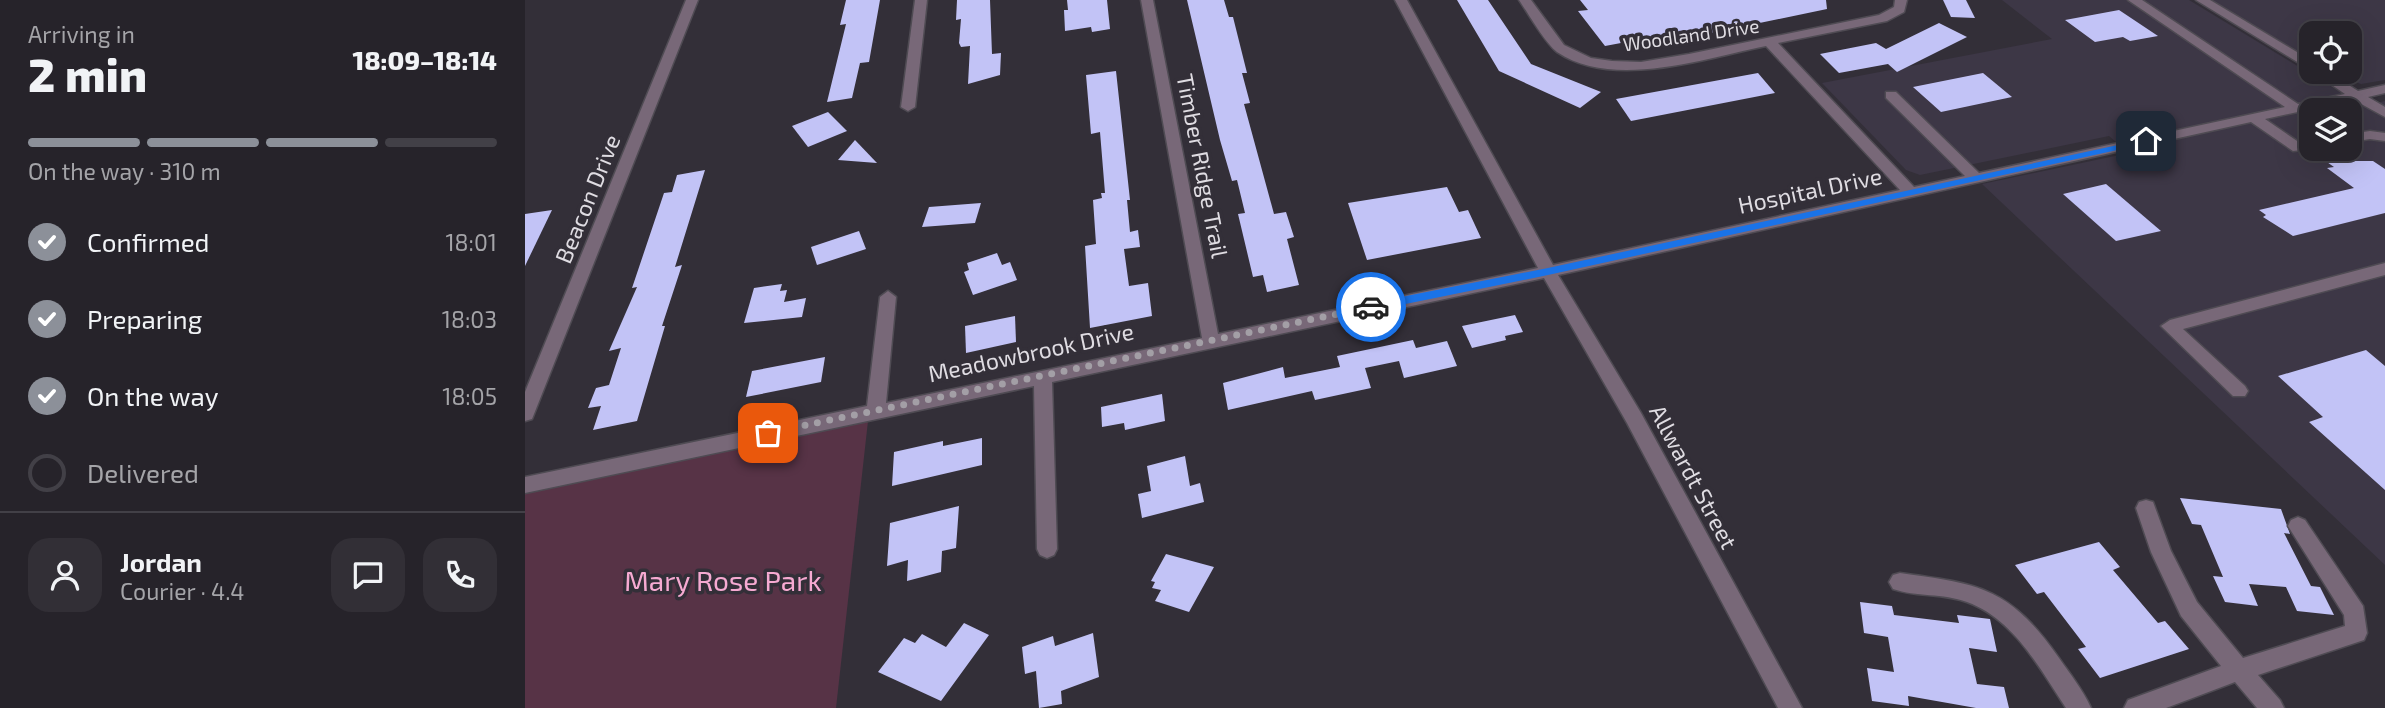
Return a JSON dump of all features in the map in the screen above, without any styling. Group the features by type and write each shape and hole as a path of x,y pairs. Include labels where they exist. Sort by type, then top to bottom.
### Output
{"street":[{"name":"Beacon Drive","path":"525,414 692,0"},
{"path":"908,107 921,0"},
{"name":"Timber Ridge Trail","path":"1147,0 1211,341"},
{"path":"1401,0 1548,272"},
{"name":"Woodland Drive","path":"1525,0 1560,48 1588,61 1612,65 1640,66 1767,40 1910,192"},
{"path":"1767,40 1883,18 1900,9 1901,0"},
{"path":"2134,0 2297,109"},
{"path":"2202,0 2299,59"},
{"path":"2339,84 2385,113"},
{"name":"Hospital Drive","path":"1548,272 2385,89"},
{"path":"1891,95 1976,178"},
{"path":"2255,118 2299,148"},
{"path":"2362,136 2385,137"},
{"path":"2239,391 2170,326 2385,269"},
{"name":"Meadowbrook Drive","path":"525,485 1548,272"},
{"name":"Allwardt Street","path":"1548,272 1634,418 1790,708"},
{"path":"876,410 888,297"},
{"path":"1043,377 1047,549"},
{"path":"2146,508 2161,552 2189,610 2272,708"},
{"path":"2136,708 2239,670 2356,633 2355,613 2298,526"},
{"path":"1900,582 1974,594 2012,617 2031,638 2079,708"}],"shaded area":[{"path":"2002,0 2189,0 2299,67 2299,84 2327,84 2350,98 2299,98 2299,161 2362,161 2362,105 2385,101 2385,565 1982,184 2129,153 2109,136 1920,175 1906,170 1822,83 2052,39"},
{"path":"2211,0 2385,0 2385,80 2362,84 2362,21 2299,21 2299,53"}],"green space":[{"name":"Mary Rose Park","path":"868,421 836,708 525,708 525,494"}],"building":[{"path":"846,0 880,0 869,62 860,63 852,98 827,102 846,24 840,25"},
{"path":"957,0 990,0 992,54 1001,53 1000,75 968,84 970,46 961,47 959,43 961,19 956,20"},
{"path":"1067,0 1107,0 1110,29 1092,32 1091,27 1065,31 1064,10 1068,10"},
{"path":"1187,0 1224,0 1229,17 1233,17 1247,73 1242,73 1250,103 1244,104 1274,214 1286,212 1294,237 1287,239 1299,285 1267,292 1263,275 1253,277 1238,214 1245,213 1237,180 1232,181 1220,140"},
{"path":"1457,0 1488,0 1531,64 1601,92 1580,108 1499,71"},
{"path":"1580,0 1826,0 1827,9 1658,44 1653,37 1605,46 1578,11 1588,10"},
{"path":"1943,0 1966,0 1975,18 1951,17"},
{"path":"2119,10 2158,36 2130,41 2123,37 2095,42 2065,20"},
{"path":"1939,23 1967,37 1897,72 1888,64 1839,73 1820,54 1876,43 1886,49"},
{"path":"1116,71 1130,200 1127,200 1130,232 1138,230 1140,247 1124,249 1129,286 1148,283 1152,316 1090,328 1085,246 1096,244 1093,200 1102,198 1101,193 1105,193 1100,132 1091,134 1086,75"},
{"path":"1758,73 1775,93 1631,121 1616,99"},
{"path":"1983,73 2012,97 1941,112 1913,87"},
{"path":"828,112 847,131 808,147 792,126"},
{"path":"855,140 877,163 838,160"},
{"path":"2325,161 2373,161 2385,169 2385,213 2293,236 2263,217 2266,215 2259,210 2354,188 2327,168 2334,167"},
{"path":"705,170 675,267 682,265 662,326 665,326 637,421 593,430 601,406 588,408 596,388 609,385 621,348 609,351 637,287 632,288 664,193 672,192 677,175"},
{"path":"2106,184 2161,231 2116,241 2063,194"},
{"path":"1447,187 1459,212 1468,210 1481,238 1367,260 1348,203"},
{"path":"981,203 975,223 922,227 929,207"},
{"path":"552,210 525,266 525,214"},
{"path":"859,231 866,249 817,265 811,247"},
{"path":"997,253 1002,265 1010,262 1017,280 973,295 964,272 969,270 967,263"},
{"path":"782,284 780,291 787,290 784,302 806,298 802,317 744,323 754,288"},
{"path":"1515,315 1523,332 1505,336 1506,340 1472,348 1462,326"},
{"path":"1015,316 1016,342 966,353 965,326"},
{"path":"1413,340 1416,348 1447,341 1457,366 1404,378 1399,361 1365,368 1371,388 1315,400 1312,391 1228,410 1223,383 1283,367 1285,378 1340,367 1337,356"},
{"path":"2366,350 2385,366 2385,490 2309,422 2323,417 2278,376"},
{"path":"825,357 821,382 746,397 752,371"},
{"path":"1162,394 1165,421 1125,430 1124,423 1102,427 1101,407"},
{"path":"982,438 982,465 892,486 894,452 943,441 943,446"},
{"path":"1185,456 1190,486 1200,483 1204,502 1142,518 1138,494 1151,491 1147,466"},
{"path":"2180,498 2281,509 2290,534 2284,533 2311,586 2320,587 2334,615 2297,611 2286,587 2249,584 2258,606 2225,602 2213,576 2223,577 2201,525 2192,524"},
{"path":"959,506 956,548 942,551 941,572 907,581 908,560 887,566 890,523"},
{"path":"2099,542 2120,567 2113,570 2158,623 2165,621 2189,649 2100,678 2078,649 2086,647 2044,592 2037,594 2015,565"},
{"path":"1166,554 1214,567 1189,612 1155,601 1161,590 1152,588 1155,582 1151,581"},
{"path":"1860,602 1892,606 1894,615 1959,623 1957,615 1990,619 1997,652 1969,648 1977,684 2004,687 2009,708 1976,708 1908,696 1909,706 1872,701 1867,668 1894,672 1888,637 1864,633"},
{"path":"964,623 989,635 941,701 878,672 904,638 915,643 922,634 946,647"},
{"path":"1093,633 1099,677 1061,691 1062,704 1039,708 1036,671 1025,674 1022,647 1053,636 1055,646"}],"way so far":[{"path":"768,433 1371,307"}],"route":[{"path":"1371,307 1548,272 2146,141"}]}
